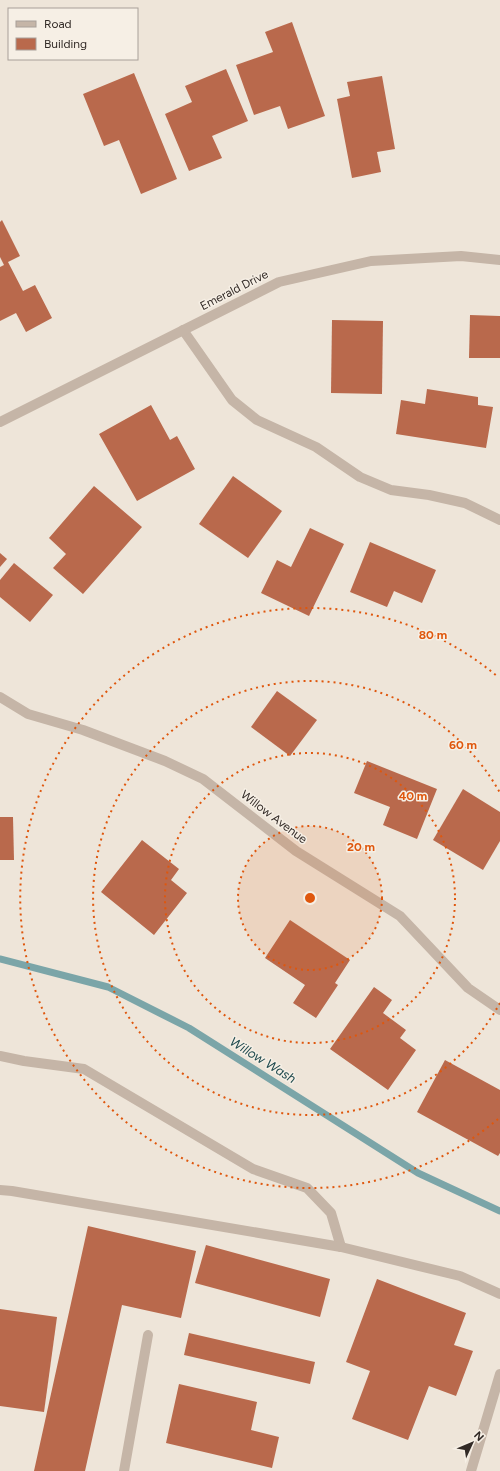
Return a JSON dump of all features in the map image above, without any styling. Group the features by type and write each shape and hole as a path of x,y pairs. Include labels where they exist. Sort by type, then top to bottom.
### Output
{"street":[{"name":"Emerald Drive","path":"0,422 279,282 371,261 461,256 500,260"},
{"path":"183,330 232,400 257,420 316,447 360,477 391,490 429,495 465,503 500,520"},
{"name":"Willow Avenue","path":"0,697 28,714 90,733 164,761 203,779 296,851 400,916 468,988 500,1010"},
{"path":"0,1056 24,1061 84,1069 253,1169 307,1188 331,1213 341,1247"},
{"path":"0,1190 341,1247 460,1276 500,1294"},
{"path":"124,1471 148,1335"},
{"path":"471,1471 500,1374"}],"building":[{"path":"292,22 325,116 288,129 280,106 254,115 236,65 273,52 265,32"},
{"path":"226,69 248,121 212,136 222,158 189,171 165,114 192,102 185,86"},
{"path":"134,73 177,179 141,194 119,140 104,146 83,94"},
{"path":"382,76 395,149 377,152 381,172 352,178 337,99 350,96 347,82"},
{"path":"2,220 20,256 8,262 23,291 35,285 52,318 26,332 16,313 0,321 0,267 4,265 0,257 0,222"},
{"path":"470,315 500,316 500,358 469,358"},
{"path":"332,320 383,321 382,394 331,393"},
{"path":"427,389 478,397 478,405 493,407 486,448 396,434 401,400 425,404"},
{"path":"151,405 170,440 177,436 195,469 137,501 99,434"},
{"path":"233,476 282,511 248,558 199,524"},
{"path":"94,486 142,527 83,594 53,568 66,554 49,538"},
{"path":"310,528 344,544 309,616 261,593 277,560 291,567"},
{"path":"370,542 436,570 422,603 394,591 387,607 350,592"},
{"path":"0,553 7,559 0,567"},
{"path":"14,563 53,595 30,622 0,597 0,580"},
{"path":"277,691 317,720 290,756 251,727"},
{"path":"367,761 437,789 417,839 383,825 390,807 354,793"},
{"path":"463,789 500,812 500,841 483,870 433,840"},
{"path":"0,817 13,817 14,860 0,860"},
{"path":"142,840 179,869 171,880 187,893 154,935 101,892"},
{"path":"290,920 350,960 335,983 338,985 316,1018 293,1003 305,985 265,958"},
{"path":"374,987 392,1000 383,1013 406,1030 400,1038 416,1050 388,1090 330,1049"},
{"path":"445,1060 500,1090 500,1153 498,1156 417,1112"},
{"path":"88,1226 196,1251 181,1318 122,1305 85,1471 34,1471"},
{"path":"206,1245 330,1279 320,1317 195,1283"},
{"path":"377,1279 466,1313 454,1345 473,1351 456,1396 429,1386 408,1440 352,1419 370,1371 346,1362"},
{"path":"0,1309 57,1317 44,1412 0,1406"},
{"path":"189,1333 315,1362 310,1384 184,1355"},
{"path":"179,1384 257,1402 251,1430 279,1437 272,1468 166,1443"}],"waterway":[{"name":"Willow Wash","path":"0,959 108,987 189,1028 418,1173 500,1211"}]}
